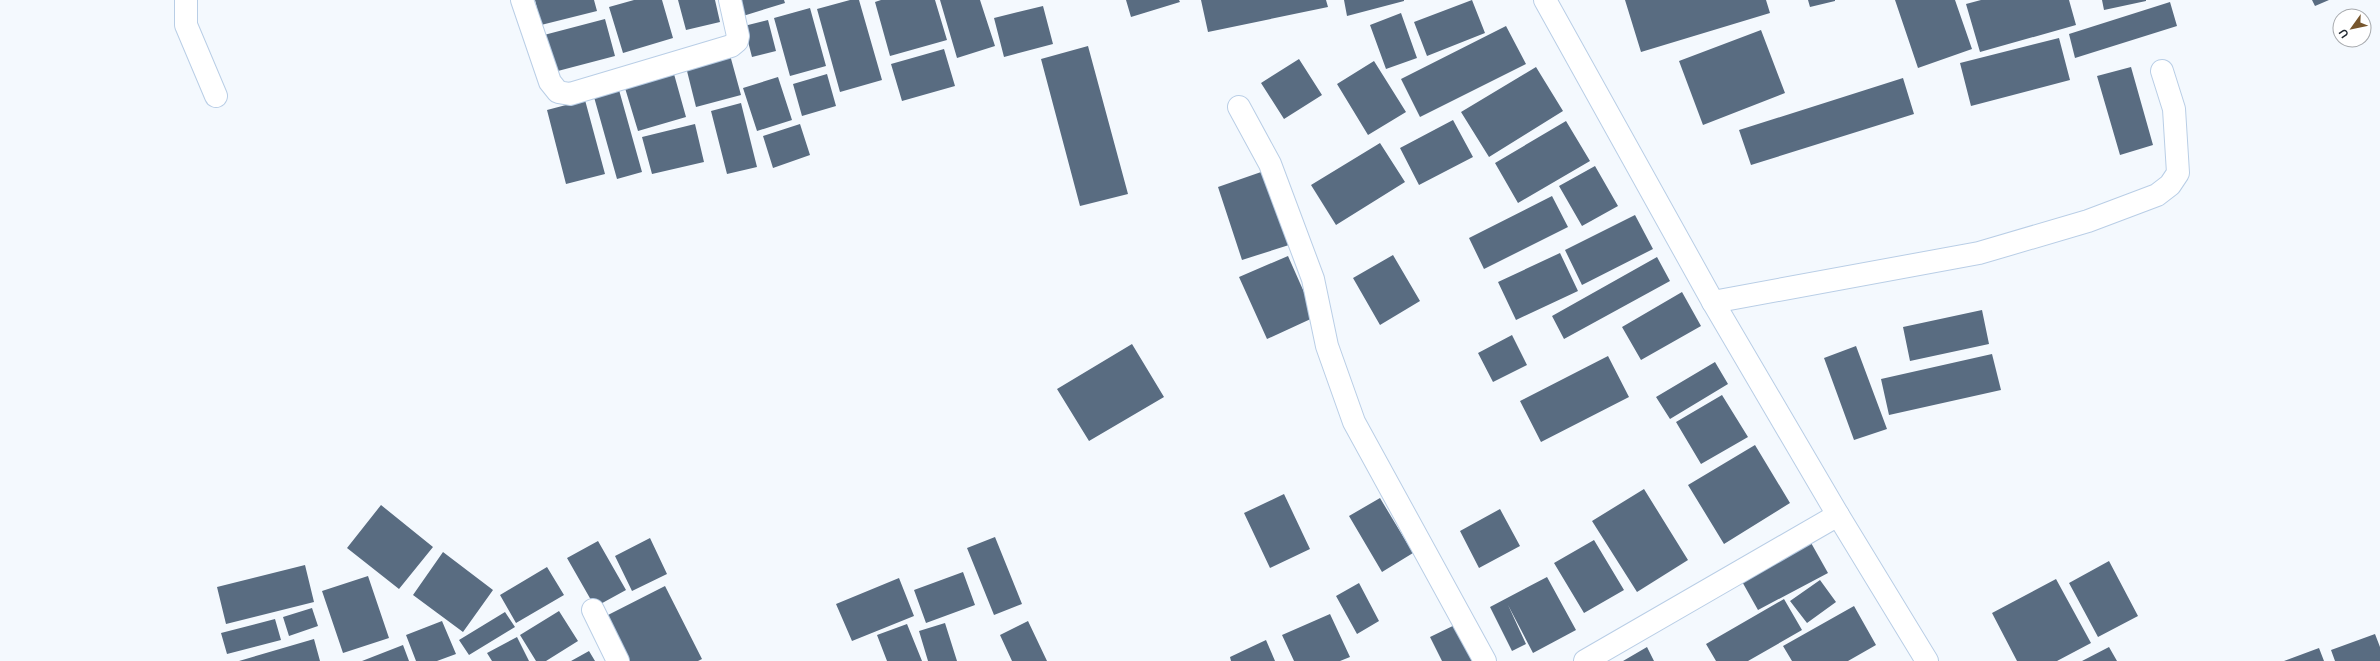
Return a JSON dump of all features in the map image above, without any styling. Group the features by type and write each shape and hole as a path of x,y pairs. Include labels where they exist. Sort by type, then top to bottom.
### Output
{"street":[{"path":"186,0 186,25 216,96"},
{"path":"522,0 550,82 558,92 570,94 732,46 737,40 738,36 730,0"},
{"path":"1545,0 1713,302 1838,515 1927,661"},
{"path":"1713,302 1979,253 2088,221 2157,195 2170,185 2178,173 2174,110 2162,71"},
{"path":"1239,108 1270,164 1313,279 1327,346 1354,422 1485,661"},
{"path":"1585,661 1838,515"},
{"path":"593,610 618,661"}],"building":[{"path":"535,0 594,0 597,11 541,25"},
{"path":"634,0 662,0 673,38 623,53 609,7"},
{"path":"678,0 715,0 720,22 686,30"},
{"path":"738,0 784,0 785,3 743,16"},
{"path":"850,0 859,0 882,80 840,92 817,9"},
{"path":"881,0 935,0 947,40 890,56 875,2"},
{"path":"940,0 980,0 995,46 957,58"},
{"path":"1126,0 1179,0 1180,2 1131,17"},
{"path":"1201,0 1326,0 1328,7 1208,32"},
{"path":"1344,0 1404,0 1404,1 1347,16"},
{"path":"1472,0 1485,33 1427,56 1414,22"},
{"path":"1625,0 1766,0 1770,13 1641,52"},
{"path":"1808,0 1835,0 1835,1 1810,7"},
{"path":"1895,0 1955,0 1972,49 1918,68"},
{"path":"1981,0 2069,0 2076,25 1980,52 1966,4"},
{"path":"2102,0 2146,0 2146,1 2104,10"},
{"path":"2312,0 2329,0 2315,6"},
{"path":"2170,2 2177,26 2075,58 2069,34"},
{"path":"1043,6 1053,44 1004,57 994,18"},
{"path":"810,8 826,66 790,76 774,18"},
{"path":"1401,13 1417,58 1386,69 1370,25"},
{"path":"605,19 615,56 554,72 544,35"},
{"path":"768,20 776,51 752,57 744,26"},
{"path":"1506,26 1526,64 1420,117 1401,79"},
{"path":"1761,30 1785,93 1703,125 1679,61"},
{"path":"2059,38 2070,80 1971,106 1960,63"},
{"path":"1088,46 1128,194 1080,206 1041,59"},
{"path":"944,49 955,86 902,101 891,64"},
{"path":"730,55 741,95 696,107 686,67"},
{"path":"1299,59 1322,95 1284,119 1261,83"},
{"path":"1374,61 1406,112 1368,135 1337,84"},
{"path":"1536,67 1563,111 1489,157 1461,112"},
{"path":"2131,67 2153,145 2120,155 2097,76"},
{"path":"674,74 686,117 638,131 625,88"},
{"path":"827,74 836,106 802,116 793,84"},
{"path":"778,77 792,120 757,131 743,88"},
{"path":"1903,78 1914,114 1751,165 1739,130"},
{"path":"619,90 642,172 617,179 594,97"},
{"path":"585,100 605,174 566,184 547,110"},
{"path":"741,103 757,167 727,174 711,111"},
{"path":"1453,120 1473,157 1419,185 1400,148"},
{"path":"1566,121 1590,161 1518,203 1495,163"},
{"path":"695,124 704,162 652,174 642,137"},
{"path":"800,124 810,155 773,168 763,136"},
{"path":"1380,143 1405,182 1336,225 1311,185"},
{"path":"1595,166 1618,206 1582,226 1559,186"},
{"path":"1264,171 1289,245 1242,260 1218,187"},
{"path":"1552,196 1568,227 1484,269 1469,238"},
{"path":"1635,215 1653,249 1582,285 1565,250"},
{"path":"1560,253 1578,291 1516,320 1498,282"},
{"path":"1393,255 1420,301 1380,325 1353,278"},
{"path":"1288,256 1315,317 1267,339 1239,277"},
{"path":"1657,257 1670,281 1564,339 1552,316"},
{"path":"1682,292 1701,326 1641,360 1622,327"},
{"path":"1982,310 1989,344 1910,361 1903,327"},
{"path":"1512,335 1527,365 1493,382 1478,353"},
{"path":"1132,344 1164,397 1089,441 1057,389"},
{"path":"1856,346 1887,429 1854,440 1824,358"},
{"path":"1992,354 2001,390 1889,415 1881,379"},
{"path":"1608,356 1629,397 1541,442 1520,401"},
{"path":"1715,362 1728,384 1670,419 1656,397"},
{"path":"1722,395 1748,437 1701,464 1676,422"},
{"path":"1755,445 1790,503 1724,544 1688,485"},
{"path":"1644,489 1688,560 1637,592 1592,521"},
{"path":"1284,494 1310,549 1270,568 1244,513"},
{"path":"1380,498 1413,553 1382,572 1349,516"},
{"path":"381,505 433,547 399,589 347,548"},
{"path":"1500,509 1520,546 1479,568 1460,531"},
{"path":"995,537 1022,604 994,615 967,548"},
{"path":"650,538 667,574 632,591 615,556"},
{"path":"1594,540 1624,590 1584,613 1554,563"},
{"path":"598,541 626,590 595,607 567,558"},
{"path":"1810,541 1828,573 1758,610 1740,578"},
{"path":"443,552 493,590 463,632 413,595"},
{"path":"2109,561 2138,616 2098,637 2069,583"},
{"path":"305,565 314,602 226,624 217,587"},
{"path":"547,567 564,595 516,623 500,595"},
{"path":"963,572 975,605 926,623 914,590"},
{"path":"368,576 389,638 343,653 322,591"},
{"path":"1547,577 1576,630 1533,653 1508,605 1526,644 1512,651 1490,607"},
{"path":"899,578 914,616 852,641 836,604"},
{"path":"2056,579 2091,643 2057,661 2017,661 1992,613"},
{"path":"1820,580 1836,602 1807,623 1790,601"},
{"path":"1359,583 1379,621 1357,634 1336,596"},
{"path":"665,586 702,659 698,661 629,661 606,616"},
{"path":"1784,599 1802,630 1748,661 1716,661 1706,644"},
{"path":"1854,606 1876,645 1848,661 1792,661 1783,646"},
{"path":"312,608 318,626 289,636 283,617"},
{"path":"559,611 578,641 546,661 536,661 520,635"},
{"path":"505,612 515,627 469,655 459,640"},
{"path":"1330,614 1350,657 1340,661 1294,661 1282,635"},
{"path":"275,619 281,640 227,654 221,633"},
{"path":"442,621 456,654 437,661 416,661 406,635"},
{"path":"1028,621 1047,661 1012,661 1000,635"},
{"path":"1461,622 1480,661 1442,661 1430,637"},
{"path":"945,623 957,661 928,661 919,631"},
{"path":"907,624 922,661 887,661 877,635"},
{"path":"2375,634 2380,647 2380,661 2335,661 2331,650"},
{"path":"517,637 529,661 492,661 487,653"},
{"path":"314,639 320,661 239,661"},
{"path":"1266,640 1275,661 1231,661 1230,657"},
{"path":"403,645 409,661 362,661"},
{"path":"1647,647 1654,661 1623,661"},
{"path":"2109,647 2117,661 2082,661"},
{"path":"2319,648 2324,661 2284,661"},
{"path":"589,651 595,661 571,661"}]}
